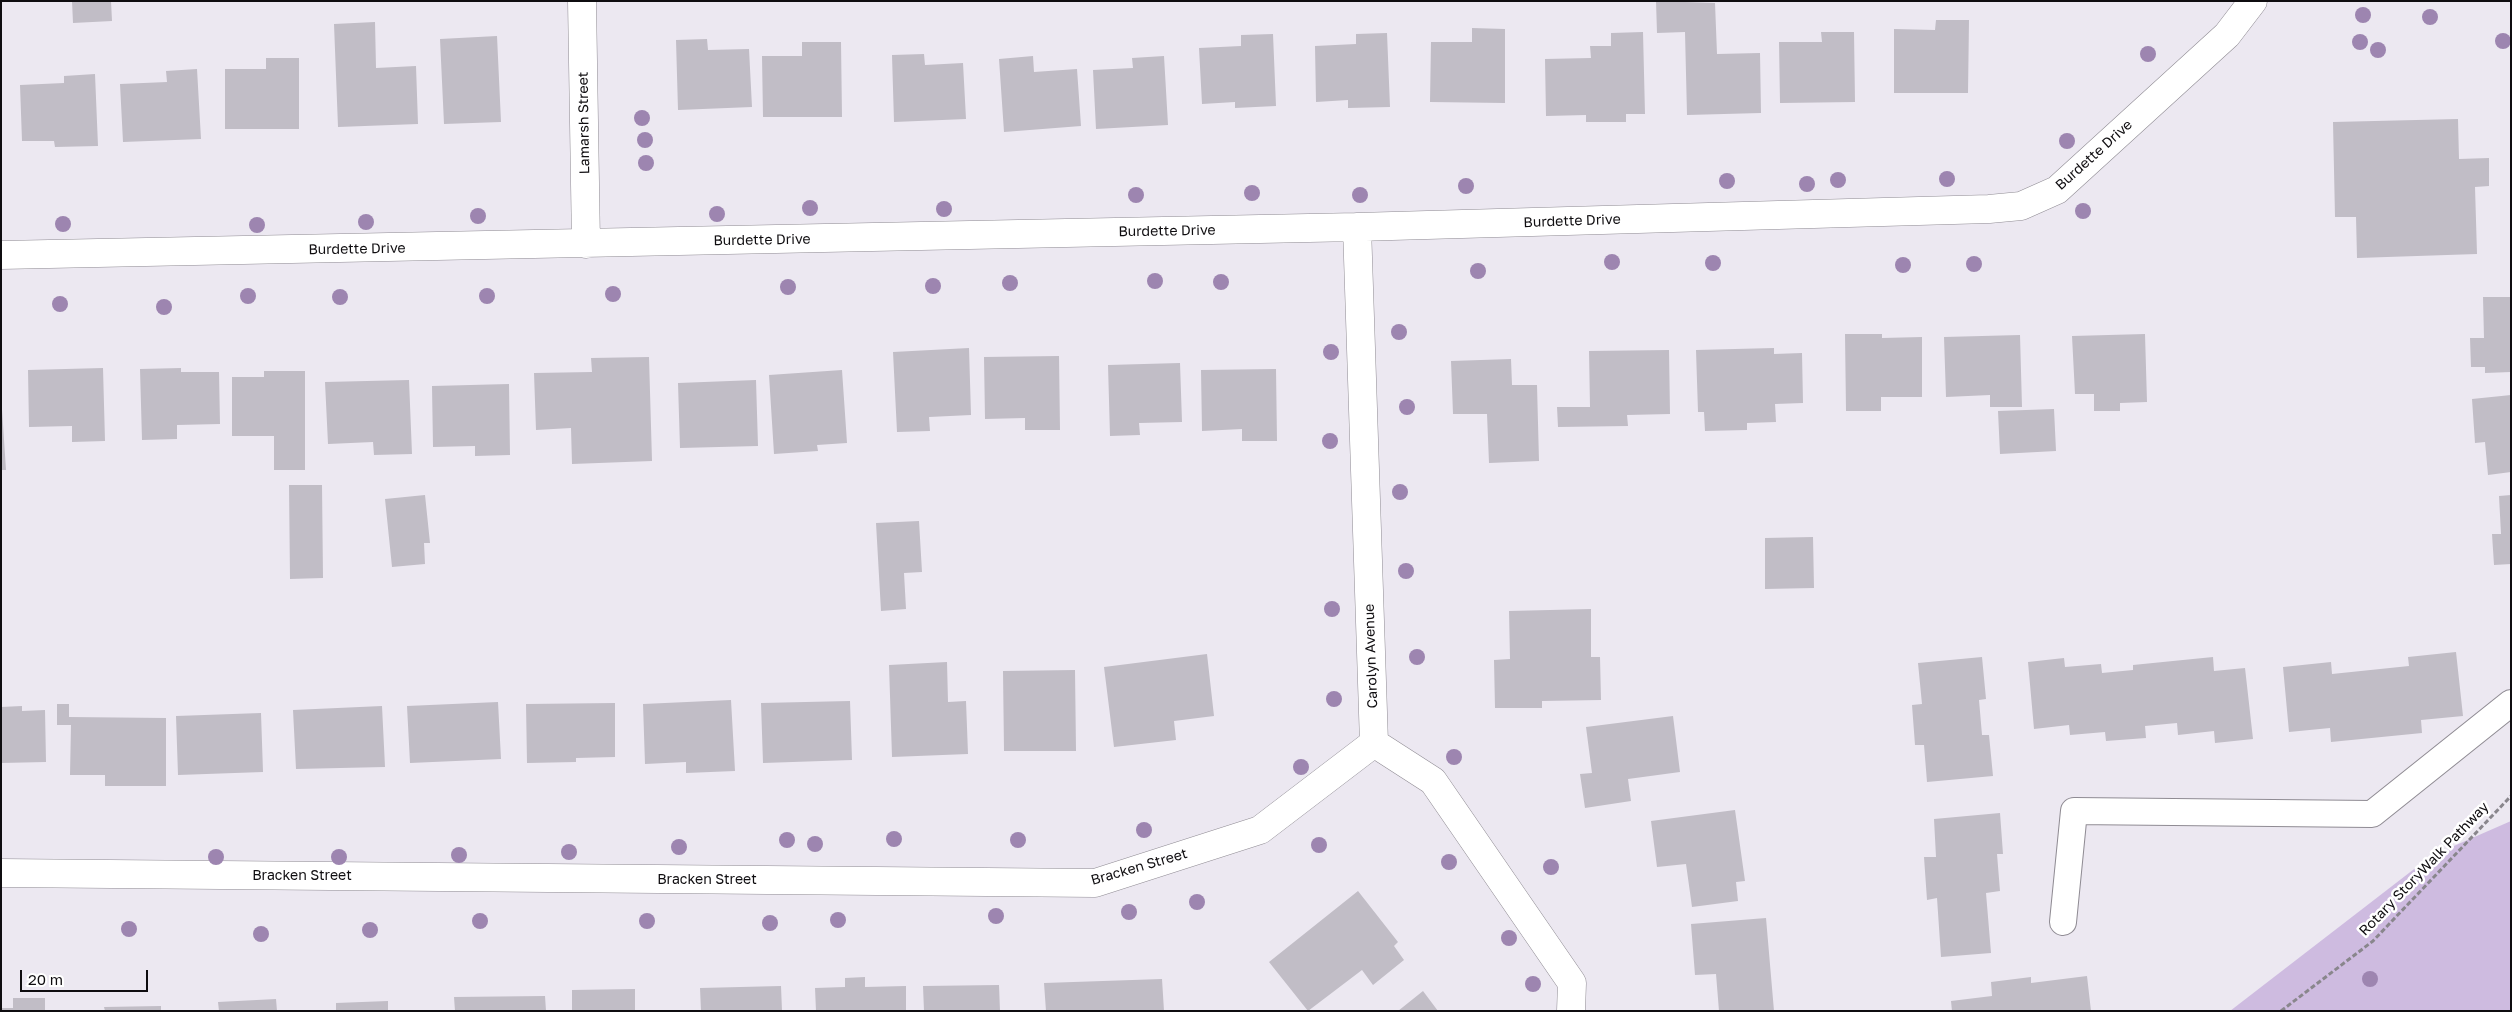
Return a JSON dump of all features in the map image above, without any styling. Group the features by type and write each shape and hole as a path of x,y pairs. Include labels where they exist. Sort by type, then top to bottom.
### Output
{"street":[{"name":"Lamarsh Street","path":"582,1 586,244"},
{"name":"Burdette Drive","path":"1,256 1357,227 1989,209 2021,206 2057,190 2227,35 2253,1"},
{"name":"Carolyn Avenue","path":"1357,227 1374,743"},
{"name":"Bracken Street","path":"1,874 1095,883 1260,830 1374,743"},
{"path":"1374,743 1433,782 1572,984 1571,1011"}],"lane":[{"path":"2064,922 2074,811 2372,814 2511,703"}],"path":[{"name":"Rotary StoryWalk Pathway","path":"2281,1011 2372,941 2511,796"}],"shaded area":[{"path":"2511,821 2511,1011 2230,1011 2431,856"}],"building":[{"path":"72,1 111,1 112,21 73,23"},
{"path":"1656,1 1715,3 1717,54 1760,53 1761,113 1687,115 1685,32 1657,33"},
{"path":"1936,20 1969,20 1968,93 1894,93 1894,29 1935,30"},
{"path":"375,22 376,68 416,66 418,124 338,127 334,24"},
{"path":"1472,28 1505,29 1505,103 1430,102 1431,42 1472,42"},
{"path":"1643,32 1645,114 1626,114 1626,122 1586,122 1586,115 1546,116 1545,59 1591,58 1590,46 1611,46 1611,33"},
{"path":"1821,32 1854,32 1855,102 1780,103 1779,42 1822,42"},
{"path":"1387,33 1390,107 1348,108 1348,100 1316,102 1315,46 1356,44 1356,34"},
{"path":"1273,34 1276,106 1235,108 1235,102 1202,104 1199,48 1241,46 1241,35"},
{"path":"497,36 501,122 444,124 440,39"},
{"path":"707,39 708,50 749,49 752,107 678,110 676,40"},
{"path":"802,42 841,42 842,117 763,117 762,56 802,56"},
{"path":"924,54 925,65 963,63 966,119 894,122 892,55"},
{"path":"1033,56 1034,72 1077,69 1081,126 1004,132 999,59"},
{"path":"1164,56 1168,125 1096,129 1093,70 1133,68 1132,58"},
{"path":"266,58 299,58 299,129 225,129 225,69 266,69"},
{"path":"197,69 201,139 123,142 120,84 167,82 166,71"},
{"path":"95,74 98,146 55,147 54,141 22,141 20,85 64,83 64,76"},
{"path":"2458,119 2459,159 2489,158 2489,186 2475,187 2477,254 2357,258 2356,217 2335,217 2333,122"},
{"path":"2483,297 2511,297 2511,372 2485,373 2485,367 2471,367 2470,338 2484,338"},
{"path":"1845,334 1882,334 1882,338 1922,337 1922,397 1881,397 1881,411 1846,411"},
{"path":"2145,334 2147,402 2120,403 2120,411 2094,411 2094,394 2075,394 2072,336"},
{"path":"2020,335 2022,407 1990,407 1990,395 1946,397 1944,337"},
{"path":"969,348 971,415 929,417 930,431 897,432 893,352"},
{"path":"1774,348 1774,354 1802,353 1803,403 1775,404 1776,422 1747,423 1747,430 1705,431 1704,412 1698,412 1696,350"},
{"path":"1669,350 1670,414 1627,415 1628,426 1558,427 1557,407 1590,407 1589,351"},
{"path":"1059,356 1060,430 1025,430 1025,418 985,419 984,357"},
{"path":"649,357 652,461 572,464 571,428 536,430 534,373 592,372 591,358"},
{"path":"1511,359 1512,385 1537,385 1539,461 1489,463 1487,414 1453,414 1451,361"},
{"path":"1180,363 1182,422 1139,423 1140,435 1110,436 1108,365"},
{"path":"103,368 105,441 72,442 72,426 29,427 28,370"},
{"path":"181,368 181,372 219,372 220,424 177,425 177,439 142,440 140,369"},
{"path":"1276,369 1277,441 1242,441 1242,429 1202,431 1201,370"},
{"path":"842,370 847,443 817,445 818,451 774,454 769,375"},
{"path":"264,371 305,371 305,470 274,470 274,436 232,436 232,377 264,377"},
{"path":"409,380 412,454 374,455 373,442 328,444 325,382"},
{"path":"756,380 758,446 680,448 678,383"},
{"path":"509,384 510,455 475,456 475,446 433,447 432,386"},
{"path":"1,394 6,470 1,470"},
{"path":"2511,395 2511,472 2488,475 2485,442 2475,443 2472,399"},
{"path":"2054,409 2056,451 2000,454 1998,411"},
{"path":"289,485 322,485 323,578 290,579"},
{"path":"425,495 430,543 424,543 425,564 392,567 385,499"},
{"path":"2511,495 2511,564 2494,565 2492,534 2501,534 2499,496"},
{"path":"919,521 922,572 904,573 906,609 881,611 876,523"},
{"path":"1813,537 1814,588 1765,589 1765,538"},
{"path":"1591,609 1591,657 1600,657 1601,700 1542,701 1542,708 1495,708 1494,660 1510,659 1509,611"},
{"path":"2456,652 2463,716 2421,720 2422,733 2331,742 2330,728 2289,732 2283,667 2331,662 2332,674 2409,666 2408,657"},
{"path":"1207,654 1214,716 1174,721 1176,740 1114,747 1104,667"},
{"path":"1982,657 1986,699 1979,700 1982,735 1989,735 1993,776 1927,782 1924,745 1915,745 1912,705 1922,704 1918,663"},
{"path":"2213,657 2214,671 2245,668 2253,739 2215,743 2214,731 2178,735 2177,723 2145,726 2146,738 2106,741 2105,732 2070,735 2069,725 2034,729 2028,662 2064,658 2065,667 2101,664 2102,673 2133,670 2133,665"},
{"path":"947,662 948,702 966,701 968,754 892,757 889,665"},
{"path":"1075,670 1076,751 1004,751 1003,671"},
{"path":"731,700 735,771 686,773 686,762 645,764 643,704"},
{"path":"850,701 852,760 763,763 761,703"},
{"path":"498,702 501,759 410,763 407,706"},
{"path":"615,703 615,757 576,758 576,762 527,763 526,704"},
{"path":"57,704 69,704 69,717 166,718 166,786 105,786 105,775 70,775 71,725 57,725"},
{"path":"22,706 22,711 45,710 46,762 1,763 1,707"},
{"path":"382,706 385,767 296,769 293,710"},
{"path":"261,713 263,772 178,775 176,716"},
{"path":"1673,716 1680,772 1628,779 1631,801 1585,808 1580,774 1592,773 1586,727"},
{"path":"1735,810 1745,881 1736,882 1738,901 1692,907 1686,864 1657,867 1651,821"},
{"path":"2000,813 2003,854 1997,854 2000,891 1986,893 1991,953 1941,957 1937,898 1927,900 1924,857 1936,857 1934,819"},
{"path":"1358,891 1398,942 1394,946 1404,960 1373,985 1362,970 1308,1011 1269,962"},
{"path":"1766,918 1774,1011 1719,1011 1716,974 1695,975 1691,924"},
{"path":"2087,976 2091,1011 1952,1011 1951,1001 1992,996 1991,982 2031,977 2031,983"},
{"path":"865,977 865,987 906,986 906,1011 816,1011 815,988 845,987 845,978"},
{"path":"1162,979 1164,1011 1046,1011 1044,983"},
{"path":"999,985 1000,1011 924,1011 923,986"},
{"path":"781,986 782,1011 701,1011 700,988"},
{"path":"635,989 635,1011 572,1011 572,990"},
{"path":"1423,991 1438,1011 1398,1011"},
{"path":"545,996 546,1011 455,1011 454,997"},
{"path":"13,998 45,998 45,1011 1,1011 1,1008 13,1008"},
{"path":"276,999 277,1011 219,1011 218,1002"},
{"path":"388,1001 388,1011 336,1011 336,1003"},
{"path":"161,1006 161,1011 105,1011 104,1007"}]}
